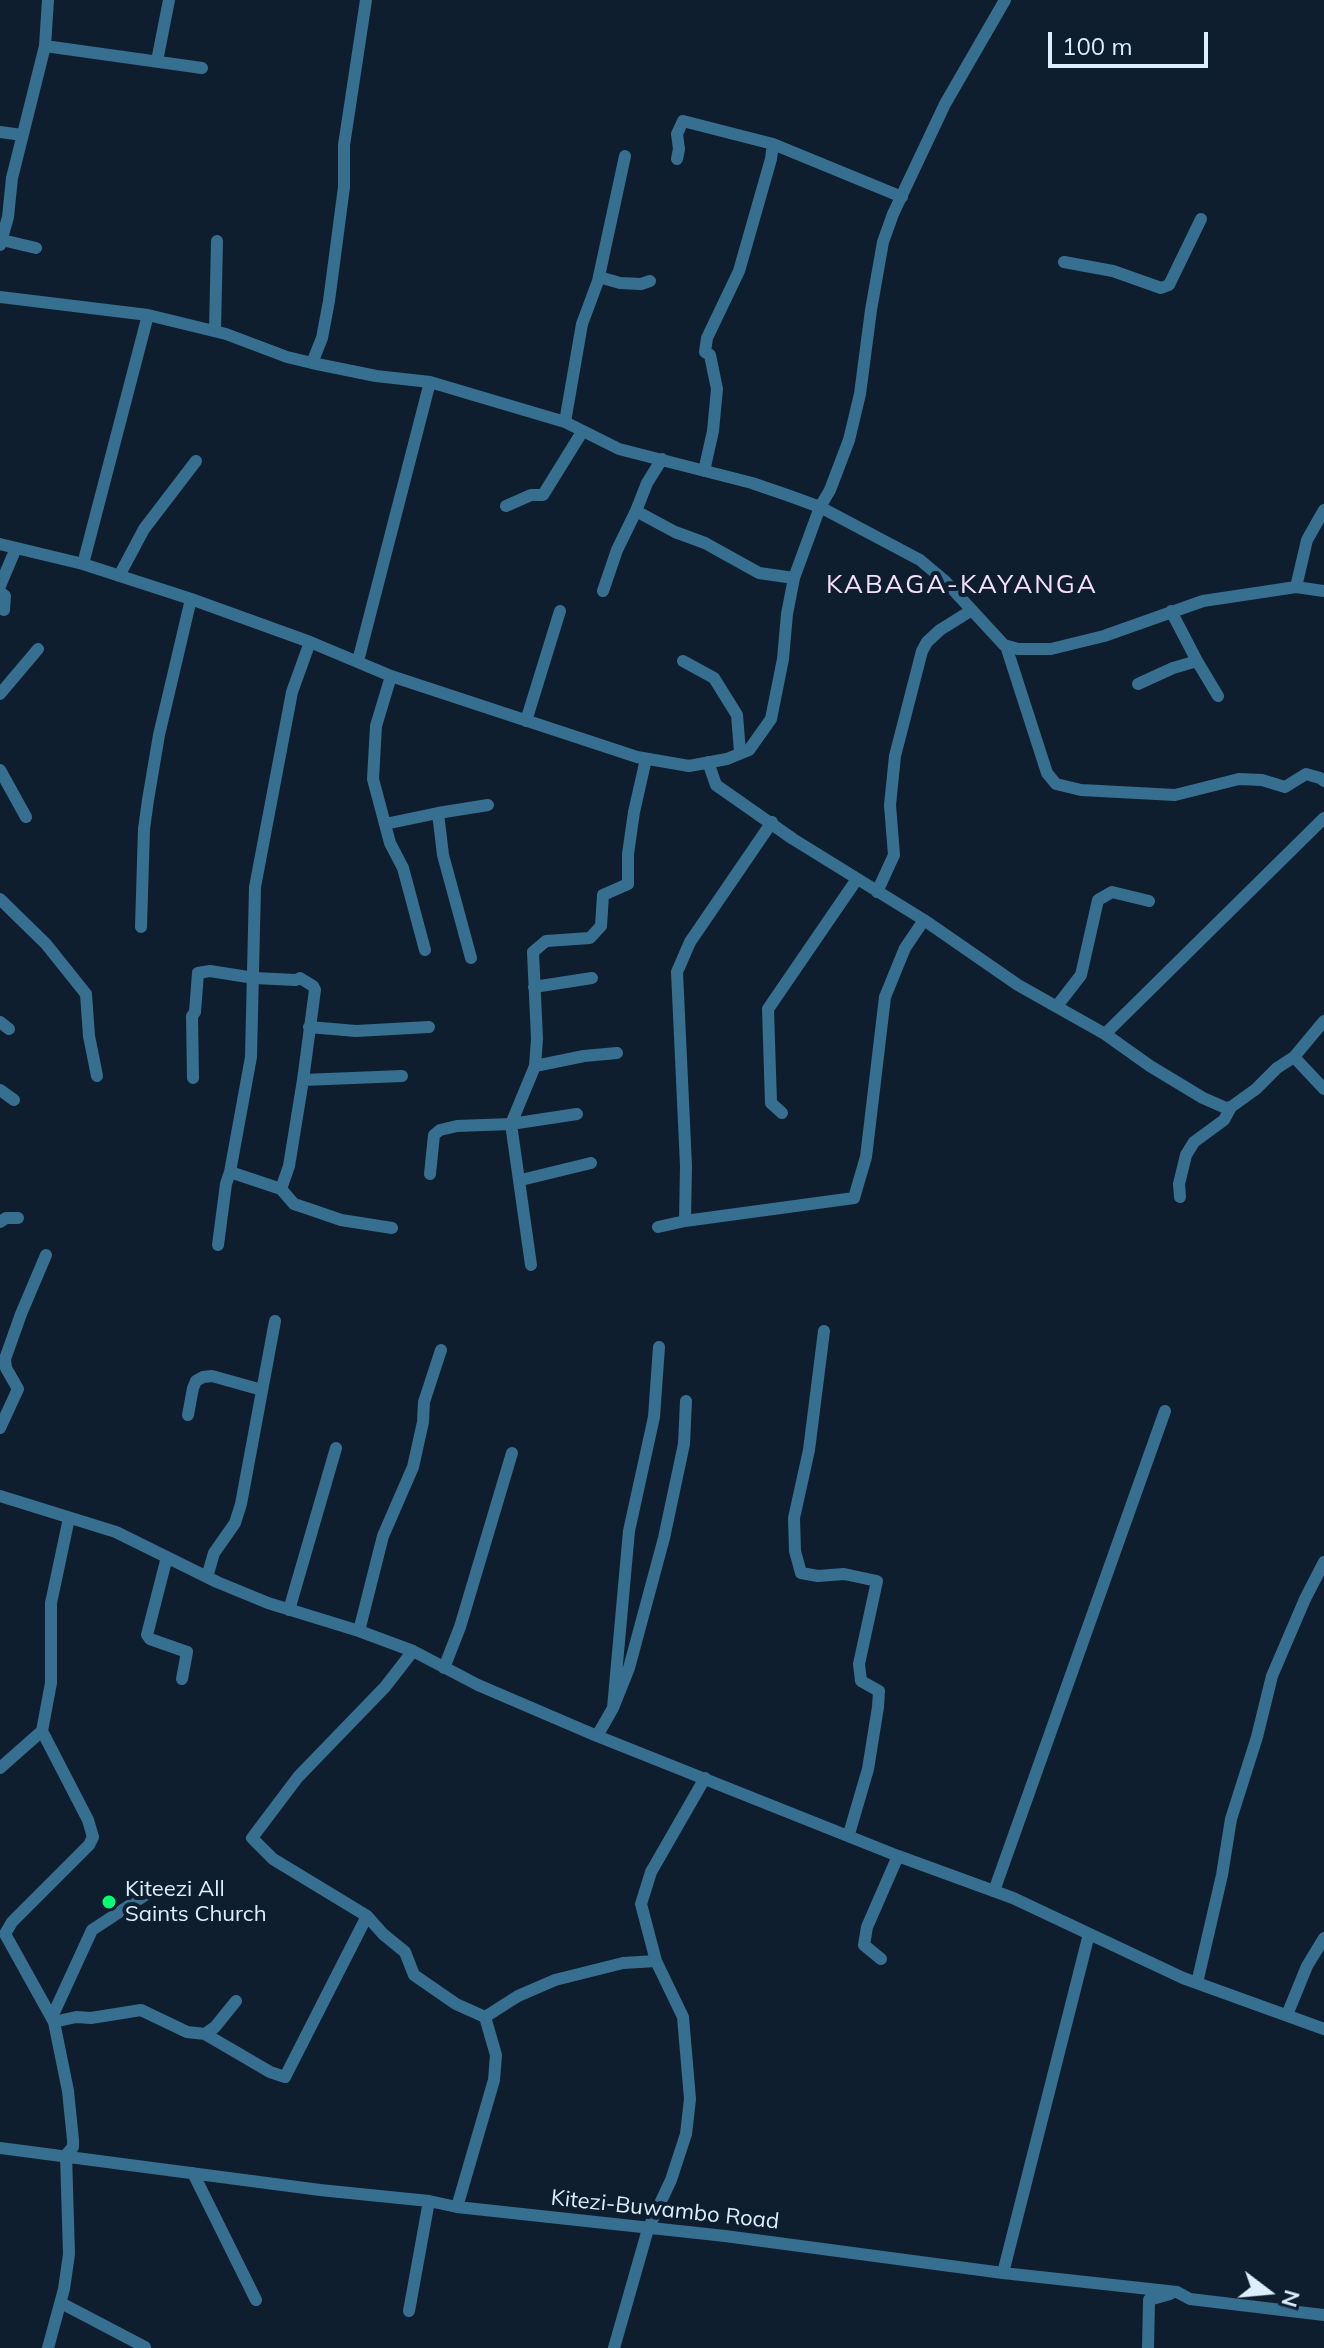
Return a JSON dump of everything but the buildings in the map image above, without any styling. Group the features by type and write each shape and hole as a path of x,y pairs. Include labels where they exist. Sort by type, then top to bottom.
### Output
{"street":[{"path":"36,248 1,242 8,217 8,168 22,135 45,46 48,0"},
{"path":"157,61 169,0"},
{"path":"312,363 322,338 329,301 344,187 344,145 366,0"},
{"path":"0,544 83,564 191,599 310,642 391,676 646,759 689,766 727,759 749,750 771,719 777,700 794,578 849,440 860,394 883,242 945,104 1005,0"},
{"path":"45,46 202,68"},
{"path":"677,159 677,134 683,121 773,144 902,197"},
{"path":"0,132 22,135"},
{"path":"704,471 713,431 717,389 710,355 705,352 707,338 739,271 773,144"},
{"path":"565,422 582,324 599,277 625,156"},
{"path":"1064,262 1113,271 1161,288 1169,285 1201,219"},
{"path":"215,331 217,241"},
{"path":"599,277 620,283 650,281"},
{"path":"0,297 148,315 215,331 312,363 376,376 430,382 565,422 619,449 752,483 820,507 920,560 945,581 1006,646 1047,773 1056,784 1081,790 1164,795 1195,792 1239,779 1262,780 1278,787 1285,787 1306,774 1324,781"},
{"path":"83,564 148,315"},
{"path":"358,661 430,382"},
{"path":"506,506 531,495 543,495 582,432"},
{"path":"603,591 617,550 647,483 662,459"},
{"path":"119,576 144,529 196,461"},
{"path":"1296,587 1307,540 1324,510"},
{"path":"636,511 675,532 705,543 759,573 794,578"},
{"path":"0,586 16,548"},
{"path":"1006,646 1051,649 1104,636 1203,601 1296,587 1324,591"},
{"path":"0,592 5,596 4,610"},
{"path":"141,927 143,843 148,800 159,735 191,599"},
{"path":"877,892 894,855 890,805 895,756 922,651 940,630 972,610"},
{"path":"526,721 560,611"},
{"path":"1171,611 1218,696"},
{"path":"218,1245 226,1184 251,1057 253,905 259,859 292,692 310,642"},
{"path":"0,694 38,649"},
{"path":"683,661 714,678 722,690 737,715 740,752"},
{"path":"1138,684 1197,661"},
{"path":"391,676 376,726 373,761 376,797 396,858 403,868 425,950"},
{"path":"531,1265 511,1124 535,1066 537,1039 533,952 546,941 590,938 601,926 603,895 628,884 628,854 634,812 646,759"},
{"path":"708,762 716,785 793,839 924,920 999,973 1105,1034 1150,1066 1203,1098 1226,1108 1231,1107"},
{"path":"0,770 26,817"},
{"path":"385,824 488,805"},
{"path":"438,813 443,855 471,958"},
{"path":"1105,1034 1324,818"},
{"path":"685,1221 686,1166 677,972 690,942 772,822"},
{"path":"782,1113 771,1103 768,1009 857,879"},
{"path":"1057,1006 1081,975 1098,900 1105,893 1112,892 1149,901"},
{"path":"0,899 46,944 86,994 89,1036 97,1076"},
{"path":"658,1227 854,1198 866,1157 885,997 905,948 924,920"},
{"path":"193,1078 192,1016 195,1012 198,973 210,971 254,978 300,978 309,982 315,990 303,1080 289,1166 281,1189"},
{"path":"534,987 592,978"},
{"path":"1180,1197 1182,1169 1194,1142 1224,1120 1231,1107 1294,1057 1324,1021"},
{"path":"309,1027 356,1031 429,1027"},
{"path":"535,1066 617,1053"},
{"path":"1294,1057 1324,1089"},
{"path":"303,1080 402,1076"},
{"path":"0,1090 14,1100"},
{"path":"430,1174 436,1132 457,1126 511,1124 577,1114"},
{"path":"521,1180 591,1163"},
{"path":"230,1172 281,1189 294,1204 341,1220 392,1228"},
{"path":"0,1222 6,1218 18,1218"},
{"path":"0,1428 18,1389 6,1368 5,1359 46,1255"},
{"path":"207,1577 214,1553 235,1523 241,1504 275,1321"},
{"path":"824,1331 809,1450 794,1518 795,1551 801,1573 818,1576 844,1574 877,1581 859,1664 861,1681 879,1691 878,1707 868,1769 849,1834"},
{"path":"613,1708 629,1531 654,1417 659,1347"},
{"path":"359,1631 383,1536 413,1467 424,1402 441,1350"},
{"path":"188,1415 193,1388 196,1381 203,1377 212,1376 262,1390"},
{"path":"597,1736 613,1708 629,1668 664,1538 684,1444 686,1401"},
{"path":"994,1891 1165,1411"},
{"path":"289,1610 336,1448"},
{"path":"444,1668 460,1627 512,1453"},
{"path":"0,1496 116,1532 207,1577 289,1610 413,1651 444,1668 597,1736 994,1891 1197,1983 1324,2029"},
{"path":"48,2348 61,2303 69,2254 66,2155 73,2147 73,2140 68,2091 53,2020 5,1934 12,1922 89,1845 93,1837 88,1820 42,1731 51,1683 51,1603 69,1518"},
{"path":"167,1557 147,1635 150,1639 187,1652 182,1679"},
{"path":"1197,1983 1222,1875 1231,1819 1272,1676 1324,1562"},
{"path":"413,1651 385,1687 298,1777 252,1838 273,1859 367,1916 405,1952 414,1975 456,2004 485,2017 496,2055 494,2080 457,2207"},
{"path":"0,1768 42,1731"},
{"path":"614,2348 648,2229 675,2168 686,2134 690,2099 683,2017 656,1961 641,1904 651,1872 705,1778"},
{"path":"881,1959 864,1945 867,1927 898,1856"},
{"path":"53,2020 92,1930 153,1890"},
{"path":"53,2020 141,2010 187,2032 205,2034 270,2072 285,2077 367,1916"},
{"path":"1003,2273 1089,1934"},
{"path":"1287,2015 1307,1966 1324,1938"},
{"path":"485,2017 518,1996 555,1980 623,1963 656,1961"},
{"path":"205,2034 215,2027 236,2001"},
{"name":"Kitezi-Buwambo Road","path":"0,2148 457,2207 1177,2292 1190,2299 1324,2315"},
{"path":"193,2173 256,2300"},
{"path":"409,2311 429,2201"},
{"path":"1148,2348 1149,2300 1177,2292"},
{"path":"61,2303 145,2347"}],"place":[{"name":"Kiteezi All Saints Church","path":"109,1902"}],"district":[{"name":"KABAGA-KAYANGA","path":"962,585"}]}
